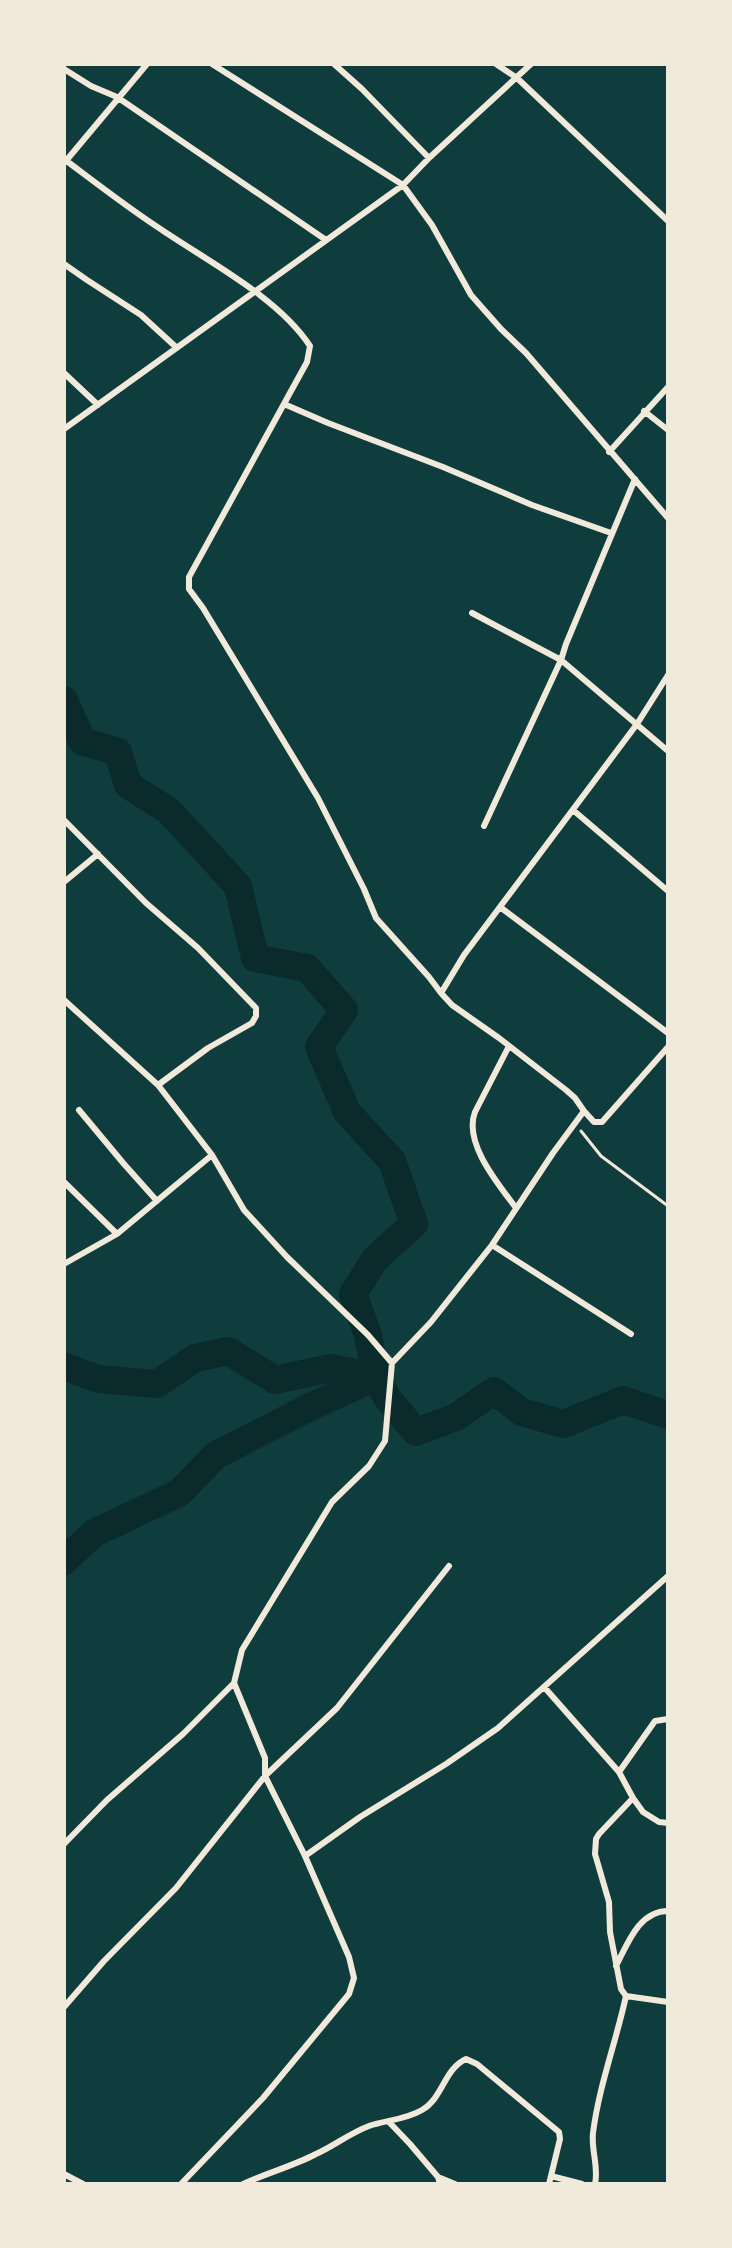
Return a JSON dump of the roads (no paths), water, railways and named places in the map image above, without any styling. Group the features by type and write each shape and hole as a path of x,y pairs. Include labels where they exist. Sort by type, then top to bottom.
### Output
{"street":[{"path":"147,64 65,161 154,225 255,292 289,321 310,346 307,362 189,577 189,589 203,608 318,798 364,889 376,918 452,1005 566,1089 594,1122 602,1122 668,1047"},
{"path":"212,64 402,185 432,225 471,295 526,353 668,518"},
{"path":"334,64 362,89 429,158"},
{"path":"496,64 517,78 668,221"},
{"path":"64,429 402,185 531,64"},
{"path":"64,69 91,86 117,97 326,240"},
{"path":"64,264 141,315 177,348"},
{"path":"64,373 98,405"},
{"path":"609,452 668,387"},
{"path":"284,404 532,505 611,533"},
{"path":"644,411 668,430"},
{"path":"484,826 561,660 635,479"},
{"path":"472,613 561,660 668,751"},
{"path":"441,993 450,975 637,724 668,675"},
{"path":"573,810 668,891"},
{"path":"64,820 146,903 198,948 256,1008 256,1016 252,1023 208,1048 158,1086"},
{"path":"64,882 98,854"},
{"path":"500,907 668,1033"},
{"path":"64,1000 158,1086 212,1155 244,1210 287,1257 368,1335 392,1363"},
{"path":"509,1046 475,1112 473,1124 477,1145 488,1171 516,1208"},
{"path":"79,1110 157,1201"},
{"path":"64,1844 107,1800 183,1734 234,1683 242,1650 332,1502 369,1466 385,1441 392,1363 431,1322 492,1245 584,1111"},
{"path":"64,1264 117,1234 212,1155"},
{"path":"64,1182 117,1234"},
{"path":"492,1245 632,1334"},
{"path":"64,2007 104,1961 176,1888 265,1776 337,1708 449,1566"},
{"path":"305,1856 360,1817 446,1764 498,1728 668,1576"},
{"path":"182,2184 263,2098 349,1994 354,1978 349,1956 305,1856 265,1776 265,1758 234,1683"},
{"path":"544,1688 619,1772 643,1812 659,1822 668,1823"},
{"path":"619,1772 655,1721 668,1719"},
{"path":"633,1798 606,1824 596,1839 595,1854 609,1902 616,1966 621,1989 626,1996 668,2002"},
{"path":"616,1966 645,1917 654,1912 668,1911"},
{"path":"595,2184 597,2173 593,2135 602,2084 626,1996"},
{"path":"243,2184 316,2154 370,2125 389,2122 423,2110 436,2097 456,2064 466,2059 477,2064 559,2132 560,2139 550,2180 582,2184"},
{"path":"389,2122 439,2180 455,2184"},
{"path":"64,2174 83,2184"}],"waterway":[{"path":"64,700 82,741 118,752 128,785 169,811 238,886 255,958 307,968 344,1010 319,1047 347,1112 392,1161 414,1224 375,1259 353,1294 368,1335 376,1377 388,1399 416,1432 456,1417 494,1391 522,1412 563,1424 623,1400 668,1415"},
{"path":"64,1366 98,1379 157,1384 195,1358 228,1351 275,1380 331,1368 376,1377"},
{"path":"64,1561 94,1533 179,1493 216,1455 312,1406 376,1377"}]}
